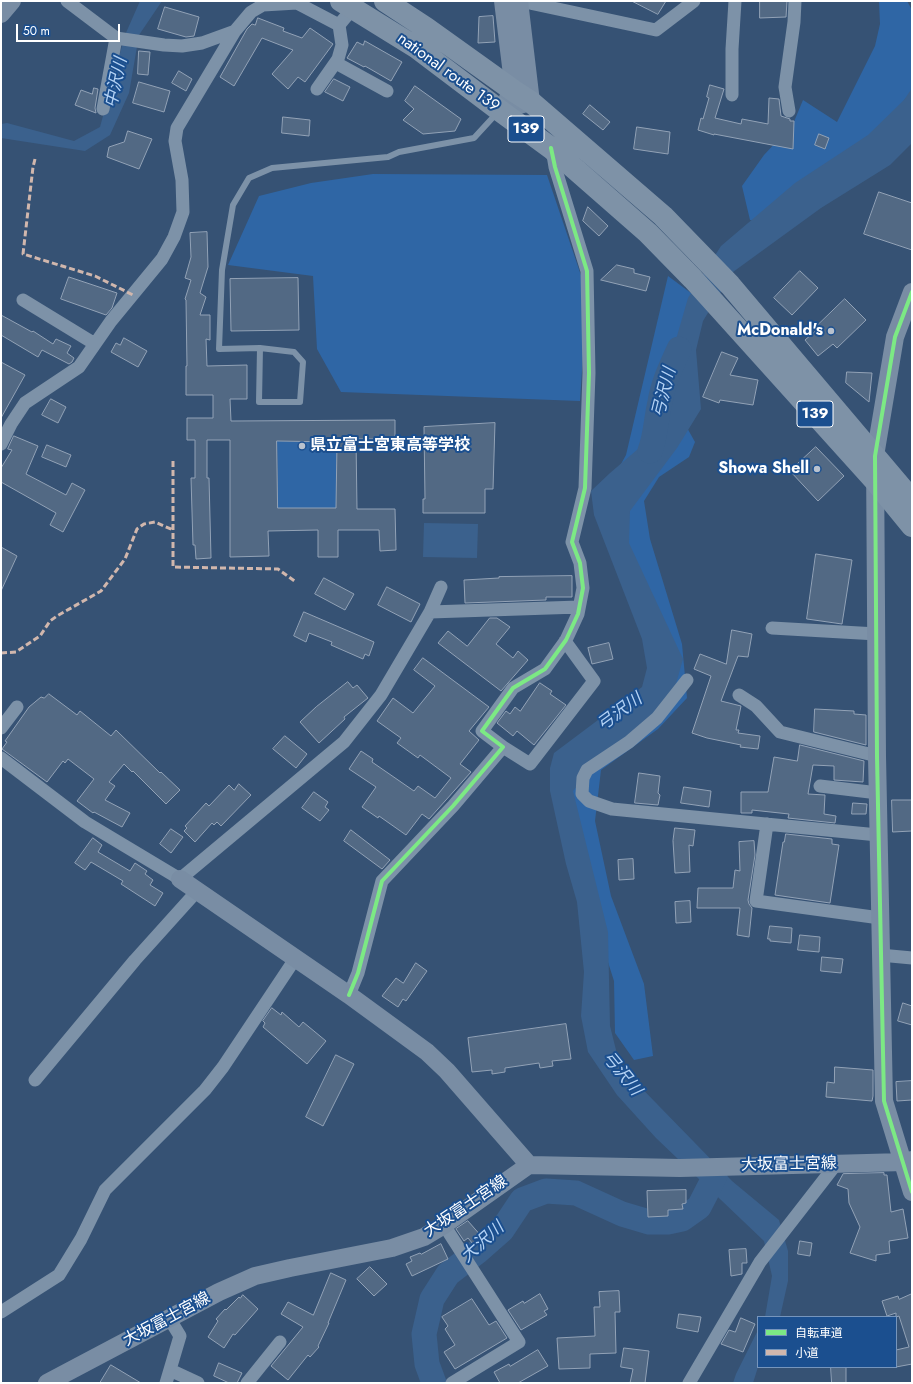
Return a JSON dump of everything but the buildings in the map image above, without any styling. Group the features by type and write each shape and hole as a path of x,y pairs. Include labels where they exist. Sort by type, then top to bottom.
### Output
{"highway":[{"name":"national route 139","path":"385,1 426,28 522,97 663,216 730,285 876,456"},
{"name":"national route 139","path":"347,4 417,48 551,148 648,233 716,304 876,482"},
{"name":"139","path":"876,456 912,500"},
{"name":"139","path":"876,482 912,526"}],"street":[{"path":"1,14 12,1"},
{"path":"67,1 116,38 164,46 182,46 202,43 235,31"},
{"path":"503,1 522,97"},
{"path":"522,97 520,1 656,30 694,1"},
{"path":"732,95 732,49 735,1"},
{"path":"789,111 786,87 794,22 794,1"},
{"path":"1,444 5,427 25,403 79,367 111,321 162,259 174,237 183,212 182,180 175,141 177,128 235,31 251,12 263,5 297,3 339,25"},
{"path":"317,89 338,59 342,45 339,25 347,4"},
{"path":"103,109 116,38"},
{"path":"336,63 387,91"},
{"path":"499,110 522,97"},
{"path":"551,148 555,167 587,271 588,373 585,488 572,542 580,563 583,588 578,614 565,641 545,669 513,688 482,731 503,747 530,764 594,681 565,641"},
{"path":"912,292 895,337 876,456 877,756 884,1101 908,1161 912,1192"},
{"path":"23,300 95,344"},
{"path":"180,879 344,742 382,696 430,612 441,587"},
{"path":"430,612 579,607"},
{"path":"772,628 877,634"},
{"path":"687,680 657,718 629,742 587,770 584,778 582,794 589,800 612,810 878,835"},
{"path":"739,696 756,706 780,732 877,756"},
{"path":"1,728 17,707"},
{"path":"349,995 358,972 382,881 453,806 503,747"},
{"path":"1,758 85,822 198,890 349,995 427,1052 447,1071 529,1165"},
{"path":"820,786 878,792"},
{"path":"766,824 756,901 880,918"},
{"path":"34,1080 135,960 198,890"},
{"path":"880,955 912,958"},
{"path":"1,1312 59,1275 105,1190 205,1090 223,1067 295,958"},
{"name":"大坂富士宮線","path":"47,1383 219,1292 256,1276 392,1248 424,1237 444,1225 529,1165 680,1168 908,1161"},
{"path":"690,1383 760,1262 837,1163"},
{"path":"444,1225 519,1342 452,1383"},
{"path":"166,1383 180,1336 169,1318"},
{"path":"247,1383 280,1342"},
{"path":"170,1370 198,1383"}],"lane":[{"path":"260,348 259,402 300,402 303,362 294,352 260,348 219,349 222,270 234,205 249,178 272,168 388,157 399,152 474,138 499,110"}],"shaded area":[{"path":"879,1 907,1 912,10 912,91 885,123 773,222 750,220 742,186 764,155 793,124 803,100 837,122 875,46 880,24"},
{"path":"373,174 547,175 587,293 580,401 341,392 317,349 313,276 228,265 259,196 311,183"},
{"path":"668,276 703,302 681,417 695,442 689,457 659,477 644,501 650,539 682,644 687,698 658,729 601,770 595,821 611,896 644,984 653,1056 634,1060 615,1033 614,981 592,912 558,786 648,694 653,646 601,500 626,455"},
{"path":"277,441 337,442 336,508 278,508"}],"water":[{"name":"中沢川","path":"140,1 162,1 139,35 129,93 110,135 85,151 1,138 1,124 7,123 74,141 100,127 125,35"},
{"path":"912,88 912,143 890,165 821,208 733,272 703,321 696,350 701,409 677,448 630,511 629,543 683,659 671,701 614,746 573,791 608,932 610,1026 620,1066 732,1181 779,1220 788,1251 788,1281 780,1316 765,1316 772,1276 764,1241 656,1138 617,1095 588,1052 581,1016 584,972 577,902 566,864 550,791 550,768 554,753 642,687 647,668 642,639 594,515 591,491 638,449 658,417 664,381 688,298 721,246 795,183 868,135 904,100"},
{"path":"424,523 478,524 477,558 423,557"},
{"path":"757,1332 758,1368 753,1383 733,1383"}],"waterway":[{"name":"弓沢川","path":"650,451 654,439 663,388 679,349"},
{"name":"大沢川","path":"434,1383 427,1364 424,1334 432,1299 448,1274 477,1252 502,1230 522,1200 546,1191 576,1193 622,1214 649,1222 668,1222 682,1219 699,1207 715,1176"}],"marked path":[{"path":"35,159 23,254 95,276 133,295"},
{"path":"173,461 173,567 278,569 296,582"},
{"path":"1,653 16,652 40,636 50,621 101,591 125,559 137,529 144,524 155,522 173,530"}],"cycle path":[{"path":"349,995 358,973 382,881 453,806 503,747 482,731 513,688 545,669 566,640 578,614 583,588 580,563 572,542 585,488 589,373 587,271 555,167 551,148"},
{"path":"912,292 895,337 875,456 877,756 884,1101 912,1192"}],"place":[{"name":"McDonald's","path":"831,331"},
{"name":"県立富士宮東高等学校","path":"302,446"},
{"name":"Showa Shell","path":"817,469"}]}
